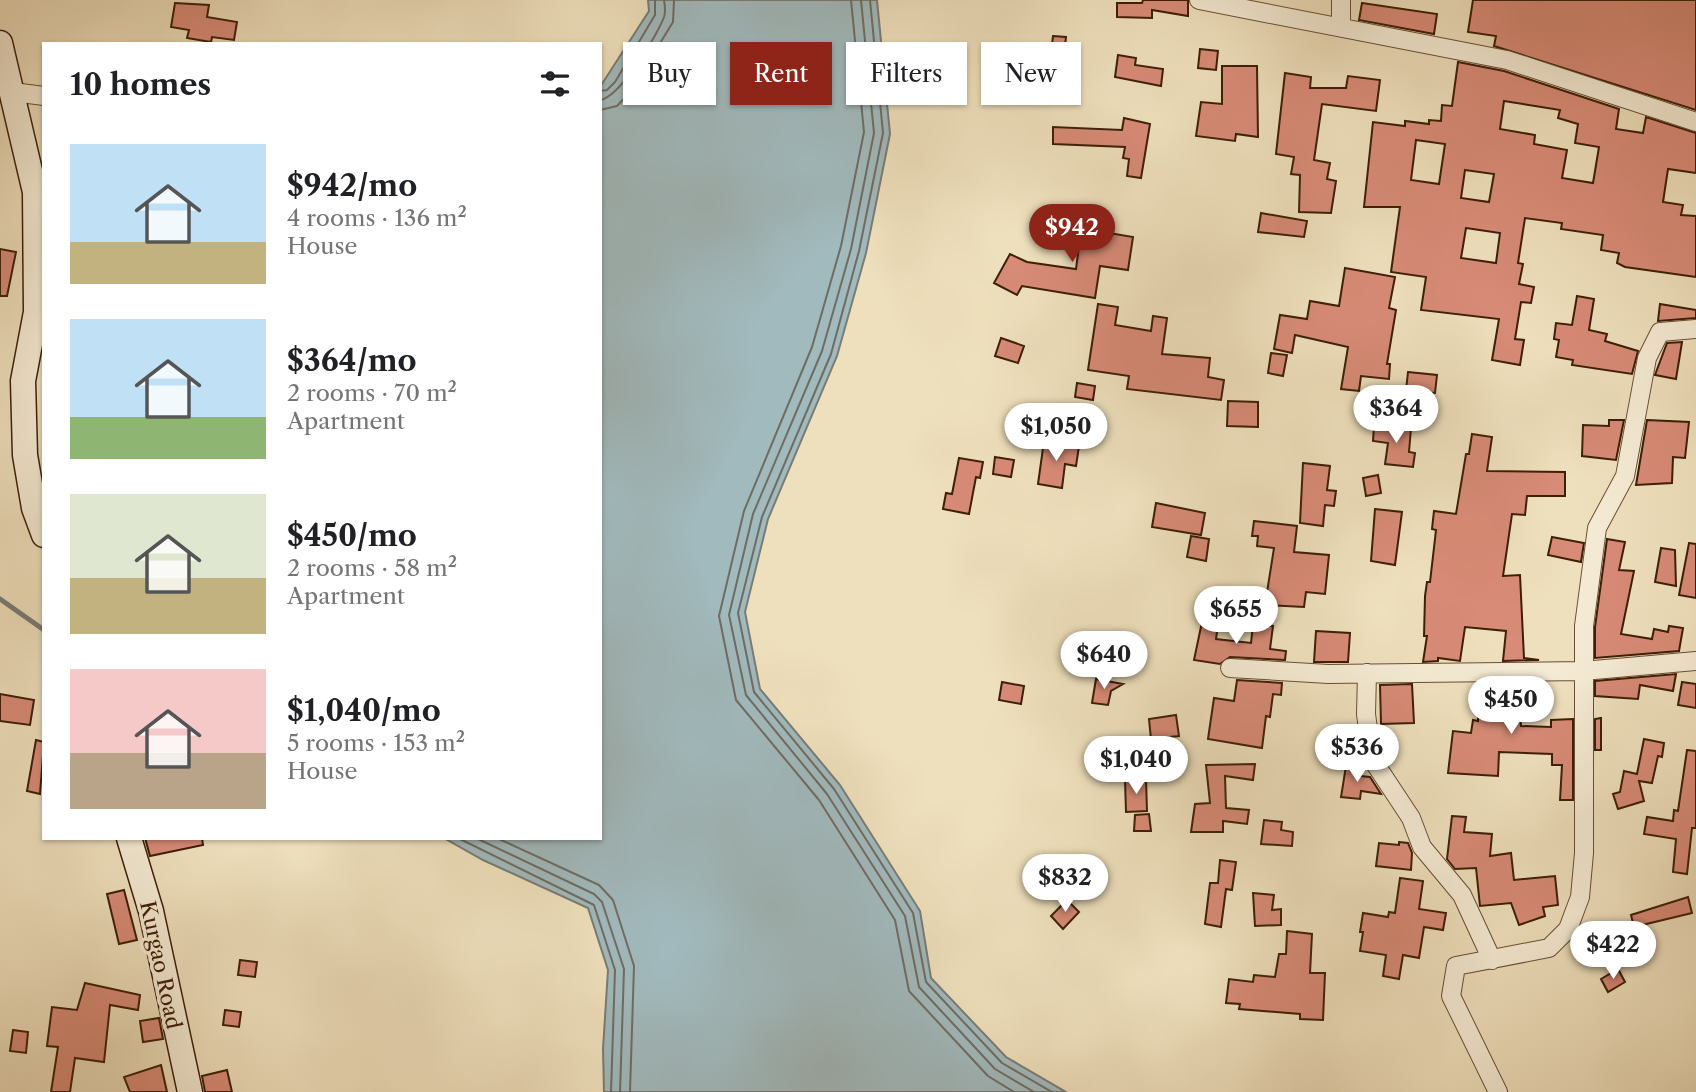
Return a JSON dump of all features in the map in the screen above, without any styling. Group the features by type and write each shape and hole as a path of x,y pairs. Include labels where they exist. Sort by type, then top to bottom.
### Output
{"street":[{"path":"1199,0 1507,60 1696,122"},
{"path":"1341,0 1341,27"},
{"path":"0,43 35,192 36,312 23,381 24,443 34,508 42,530"},
{"path":"13,92 42,96"},
{"path":"1498,1092 1451,996 1455,966 1549,948 1568,929 1580,897 1584,852 1584,626 1597,528 1625,476 1647,358 1660,332 1696,329"},
{"path":"1230,668 1367,673 1583,671 1696,661"},
{"path":"1367,673 1366,714 1372,759 1411,818 1422,847 1462,895 1492,960"},
{"name":"Kurgao Road","path":"130,840 151,911 190,1092"}],"water":[{"path":"648,0 877,0 881,42 846,42 846,105 887,105 890,134 866,253 837,356 768,519 745,612 760,689 840,785 920,911 931,978 1006,1057 1066,1092 604,1092 603,1049 608,970 588,908 483,860 448,840 602,840 602,84 623,51 623,105 716,105 716,42 629,42 649,11"}],"building":[{"path":"1143,0 1188,0 1188,16 1152,10 1152,18 1117,17 1117,3 1142,3"},
{"path":"1473,0 1696,0 1696,110 1494,46 1496,36 1468,32"},
{"path":"175,3 209,5 207,17 237,22 234,40 212,37 211,42 187,38 189,30 171,27"},
{"path":"1362,3 1437,14 1434,34 1359,20"},
{"path":"1053,36 1066,37 1065,42 1052,42"},
{"path":"1200,49 1218,51 1216,70 1198,68"},
{"path":"1118,55 1136,58 1135,65 1163,69 1161,86 1115,77"},
{"path":"1458,62 1504,71 1619,109 1616,129 1643,133 1646,117 1696,133 1696,173 1668,169 1663,202 1683,205 1681,215 1696,216 1696,277 1625,267 1617,263 1619,253 1601,250 1603,235 1561,229 1562,223 1525,218 1518,263 1523,264 1519,284 1534,287 1531,303 1521,302 1515,339 1524,340 1520,365 1492,360 1499,319 1421,310 1426,277 1391,272 1400,207 1364,207 1373,122 1405,126 1405,121 1429,124 1429,120 1441,121 1442,105 1452,106","holes":["1504,101 1560,110 1558,118 1578,124 1575,143 1599,147 1593,183 1562,178 1567,150 1534,144 1535,135 1500,129","1416,140 1445,144 1439,184 1411,180","1465,170 1494,174 1489,202 1461,198","1466,228 1500,233 1496,263 1461,258"]},
{"path":"1222,66 1257,66 1258,137 1236,134 1235,141 1196,136 1201,102 1222,104"},
{"path":"1285,73 1311,77 1310,88 1346,88 1348,76 1380,80 1376,111 1322,104 1314,160 1330,163 1327,179 1336,181 1331,213 1299,212 1300,175 1291,174 1294,157 1276,154"},
{"path":"1124,118 1150,124 1141,178 1127,176 1129,159 1123,158 1125,147 1053,144 1053,127 1122,130"},
{"path":"1261,213 1307,221 1304,237 1258,232"},
{"path":"1083,216 1105,219 1103,232 1133,237 1128,270 1100,266 1095,298 1022,286 1017,295 994,283 1010,254 1027,262 1076,269"},
{"path":"0,249 16,252 7,296 0,296"},
{"path":"1345,268 1395,277 1389,308 1396,310 1387,364 1390,364 1389,379 1361,376 1359,391 1341,389 1348,347 1295,335 1292,353 1274,349 1280,315 1307,319 1310,301 1339,306"},
{"path":"1577,296 1594,299 1589,330 1607,334 1605,341 1638,351 1632,374 1572,365 1573,360 1556,357 1559,340 1554,339 1556,323 1572,325"},
{"path":"1098,304 1118,307 1115,325 1151,331 1153,316 1167,318 1162,354 1210,358 1208,377 1224,380 1221,400 1127,389 1129,376 1088,370"},
{"path":"1660,304 1696,310 1696,318 1658,321"},
{"path":"1001,338 1024,346 1018,363 995,356"},
{"path":"1682,342 1676,379 1655,375 1667,343"},
{"path":"1271,353 1287,355 1283,376 1268,373"},
{"path":"1408,372 1437,375 1435,393 1406,390"},
{"path":"1077,383 1095,386 1093,400 1075,397"},
{"path":"1228,401 1258,402 1258,427 1227,426"},
{"path":"1609,420 1624,420 1616,460 1582,456 1583,425 1609,426"},
{"path":"1647,420 1689,422 1685,458 1673,457 1672,483 1636,485"},
{"path":"1374,426 1411,428 1409,452 1415,453 1413,467 1385,464 1388,443 1373,441"},
{"path":"1472,434 1492,437 1487,471 1565,472 1565,496 1527,496 1525,515 1512,514 1503,576 1520,575 1524,658 1539,660 1503,661 1506,631 1465,627 1460,661 1438,658 1438,661 1423,662 1427,636 1424,636 1425,596 1427,582 1430,582 1436,530 1432,529 1434,511 1456,514"},
{"path":"1044,441 1079,446 1076,466 1065,464 1062,488 1038,484"},
{"path":"995,457 1014,460 1011,477 993,474"},
{"path":"959,458 983,462 980,478 976,477 969,514 943,509 946,493 952,494"},
{"path":"1303,463 1330,466 1327,490 1336,491 1334,506 1325,505 1323,526 1300,523"},
{"path":"1378,475 1381,493 1366,496 1363,478"},
{"path":"1156,503 1205,513 1201,535 1152,527"},
{"path":"1375,509 1402,512 1395,565 1371,561"},
{"path":"1254,521 1297,526 1294,552 1329,555 1325,594 1306,592 1304,607 1265,605 1274,548 1257,546 1258,536 1252,536"},
{"path":"1191,536 1209,539 1206,561 1187,557"},
{"path":"1552,537 1584,543 1581,562 1548,555"},
{"path":"1607,539 1625,542 1619,570 1634,571 1621,634 1652,639 1654,629 1668,632 1669,626 1683,628 1679,651 1595,658 1595,627"},
{"path":"1689,543 1696,544 1696,598 1679,595"},
{"path":"1661,548 1675,550 1676,586 1655,582"},
{"path":"1202,622 1218,625 1216,639 1251,643 1253,624 1273,626 1270,649 1286,651 1285,660 1230,657 1220,664 1194,660"},
{"path":"1316,631 1350,633 1348,662 1314,662"},
{"path":"1676,674 1673,691 1640,685 1638,699 1595,696 1595,681"},
{"path":"1096,679 1123,684 1111,691 1108,705 1092,703"},
{"path":"1237,680 1282,683 1281,695 1273,694 1270,717 1266,716 1262,748 1208,739 1214,698 1234,701"},
{"path":"1002,682 1024,686 1021,704 999,700"},
{"path":"1682,682 1696,684 1696,708 1678,705"},
{"path":"1542,683 1541,693 1518,691 1521,726 1551,727 1551,720 1573,719 1573,800 1560,800 1562,765 1552,765 1552,754 1499,752 1498,776 1448,773 1453,731 1471,733 1473,720 1478,721 1478,684"},
{"path":"1412,684 1414,723 1381,724 1380,685"},
{"path":"0,694 34,700 30,725 0,721"},
{"path":"1176,715 1179,736 1151,739 1149,719"},
{"path":"1601,718 1601,750 1595,750 1595,719"},
{"path":"1644,739 1664,743 1662,757 1658,756 1652,783 1639,781 1644,801 1618,809 1613,794 1620,792 1624,771 1637,774"},
{"path":"36,740 42,742 40,794 27,791"},
{"path":"1687,750 1696,751 1696,828 1692,828 1687,874 1673,872 1676,839 1644,834 1647,817 1673,821 1674,810 1678,811"},
{"path":"1255,764 1253,780 1225,776 1226,808 1249,810 1247,824 1223,821 1223,832 1191,832 1195,804 1210,803 1206,765"},
{"path":"1346,766 1362,769 1361,776 1370,777 1381,794 1361,791 1360,799 1341,797"},
{"path":"1146,779 1147,811 1126,812 1125,780"},
{"path":"1149,814 1151,831 1134,831 1135,815"},
{"path":"1452,816 1466,817 1464,832 1492,834 1490,856 1511,853 1514,880 1555,876 1558,905 1543,907 1545,916 1519,925 1511,903 1480,906 1476,868 1455,869 1447,859"},
{"path":"1264,820 1282,822 1281,830 1293,832 1292,846 1261,844"},
{"path":"146,840 202,840 203,845 150,856"},
{"path":"1399,842 1408,843 1412,853 1411,870 1376,866 1379,843 1399,845"},
{"path":"1220,860 1236,862 1232,890 1226,889 1221,927 1205,924 1210,883 1218,883"},
{"path":"1400,878 1423,881 1419,909 1446,913 1443,930 1424,927 1419,958 1403,955 1399,979 1383,976 1386,955 1360,951 1363,932 1360,932 1363,913 1388,917 1389,912 1395,913"},
{"path":"124,890 137,940 119,944 107,894"},
{"path":"1253,893 1274,895 1272,910 1281,909 1281,925 1255,926"},
{"path":"1688,897 1692,913 1634,927 1631,915"},
{"path":"1067,900 1079,912 1063,929 1051,916"},
{"path":"1287,931 1312,934 1310,973 1325,973 1323,1020 1300,1019 1300,1014 1239,1009 1240,1004 1226,1003 1229,979 1253,982 1254,975 1275,977 1279,954 1286,954"},
{"path":"240,960 257,962 255,977 238,975"},
{"path":"1618,969 1625,982 1608,992 1601,979"},
{"path":"85,983 140,995 138,1010 110,1005 104,1062 75,1058 70,1092 51,1092 58,1047 47,1046 52,1007 77,1010"},
{"path":"225,1010 241,1012 239,1027 223,1025"},
{"path":"159,1018 163,1039 143,1042 140,1021"},
{"path":"13,1030 28,1032 26,1053 10,1051"},
{"path":"161,1065 167,1092 130,1092 124,1077"},
{"path":"227,1070 232,1092 205,1092 202,1076"}],"waterway":[{"path":"0,599 42,629"}]}
